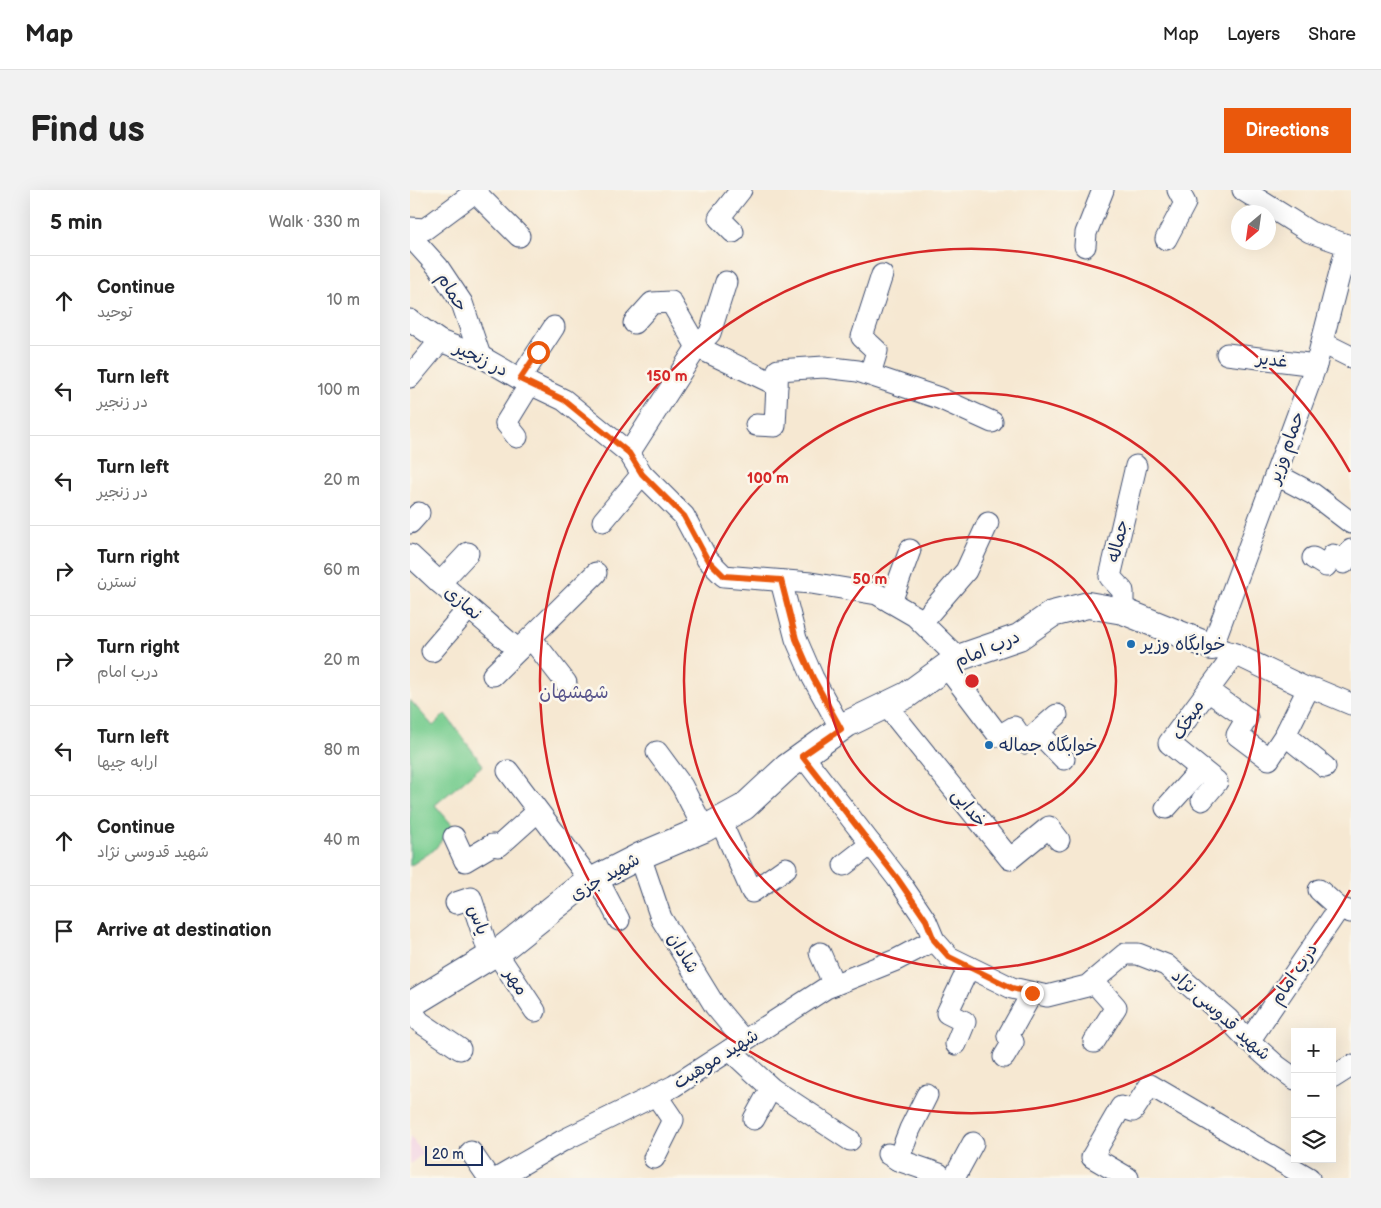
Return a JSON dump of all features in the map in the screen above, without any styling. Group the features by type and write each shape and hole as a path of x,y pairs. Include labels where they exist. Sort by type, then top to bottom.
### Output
{"street":[{"path":"726,225 741,190"},
{"path":"1085,246 1086,233 1103,190"},
{"path":"1166,240 1186,203 1178,190"},
{"name":"حمام وزیر","path":"1223,651 1277,475 1323,344 1347,244 1310,232 1243,190"},
{"path":"410,228 424,229 475,192 519,236"},
{"name":"حمام","path":"410,236 438,267 462,303 480,356"},
{"path":"870,374 877,351 862,337 882,275"},
{"path":"629,453 698,347 710,332 726,282"},
{"path":"634,323 652,303 672,302 698,347 777,385"},
{"name":"در زنجیر","path":"410,320 440,341 480,356 525,382 564,400 629,453 642,474 684,516 707,559 724,576 811,583 877,594 922,622 952,662 1000,736 1014,727 1024,743 1038,732"},
{"path":"517,437 506,423 554,327"},
{"path":"410,377 440,341"},
{"path":"1323,344 1351,357"},
{"name":"غدیر","path":"1227,354 1316,365"},
{"path":"756,425 775,426 778,370 824,367 870,374 939,398 992,422"},
{"name":"جماله","path":"1123,611 1123,591 1110,577 1136,466"},
{"path":"604,521 642,474"},
{"path":"1277,475 1313,494 1351,523"},
{"path":"922,622 966,571 988,523"},
{"path":"891,602 910,550"},
{"path":"1314,558 1326,566 1334,555 1344,563 1351,550"},
{"path":"440,583 468,553"},
{"name":"نمازی","path":"410,555 469,608 524,644 566,683"},
{"path":"493,675 596,573"},
{"path":"781,580 796,639 813,678 841,729"},
{"name":"درب امام","path":"802,756 841,729 907,695 952,662 1019,637 1052,614 1088,604 1123,611 1223,651 1308,689 1315,689 1351,704"},
{"path":"432,651 469,608"},
{"name":"میخک","path":"1202,800 1217,782 1169,744 1208,690 1223,651"},
{"path":"1208,690 1247,718 1237,735 1269,759 1285,735 1308,689"},
{"name":"خدایی","path":"886,705 1010,859 1049,827 1059,840"},
{"path":"1057,715 1038,732 1064,759"},
{"path":"1285,735 1325,767"},
{"path":"657,752 712,824 752,892 786,868"},
{"name":"شهید جزی","path":"410,1005 493,954 581,886 640,856 744,808 787,767 802,756"},
{"name":"شهید قدوسی نژاد","path":"802,756 897,878 926,920 934,940 949,957 1012,988 1047,996 1088,986 1125,954 1138,954 1166,965 1228,1019 1277,1066 1291,1076"},
{"path":"1166,808 1200,769"},
{"path":"508,771 550,818 594,879 619,920"},
{"path":"454,837 465,861 492,845 499,846 550,818"},
{"path":"844,865 870,844"},
{"name":"شادان","path":"640,856 661,918 715,1006 737,1046 771,1088 850,1140"},
{"path":"1319,890 1345,910"},
{"name":"یاس","path":"456,903 471,898 493,954"},
{"name":"درب امام","path":"1249,1041 1345,910"},
{"name":"شهید موهبت","path":"498,1178 562,1141 674,1086 826,988 896,960 934,940"},
{"path":"820,953 834,985"},
{"name":"مهر","path":"493,954 535,1012"},
{"path":"956,1044 965,1022 948,1013 969,967"},
{"path":"1093,981 1116,1008 1094,1042"},
{"path":"1004,1057 1012,1042 1008,1036 1032,993"},
{"path":"410,1009 420,1022 460,1049"},
{"path":"1336,1075 1351,1066"},
{"path":"1128,1178 1092,1157 1121,1107 1133,1111 1150,1085 1309,1178"},
{"path":"754,1119 771,1088"},
{"path":"654,1158 673,1120 656,1095"},
{"path":"926,1095 910,1129 893,1157 939,1174 942,1178"},
{"path":"954,1178 973,1143"},
{"path":"471,1152 488,1178"}],"shaded area":[{"path":"410,1136 423,1154 410,1164"}],"green space":[{"path":"410,700 433,726 445,714 483,765 435,805 453,826 434,850 410,866"}],"place":[{"name":"خوابگاه وزیر","path":"1131,644"},
{"name":"خوابگاه جماله","path":"989,745"}],"district":[{"name":"شهشهان","path":"574,692"}],"route":[{"path":"538,352 520,379 564,400 629,453 642,474 684,516 707,559 724,576 781,580 796,639 813,678 841,729 802,756 897,878 926,920 934,940 949,957 1012,988 1032,993"}]}
